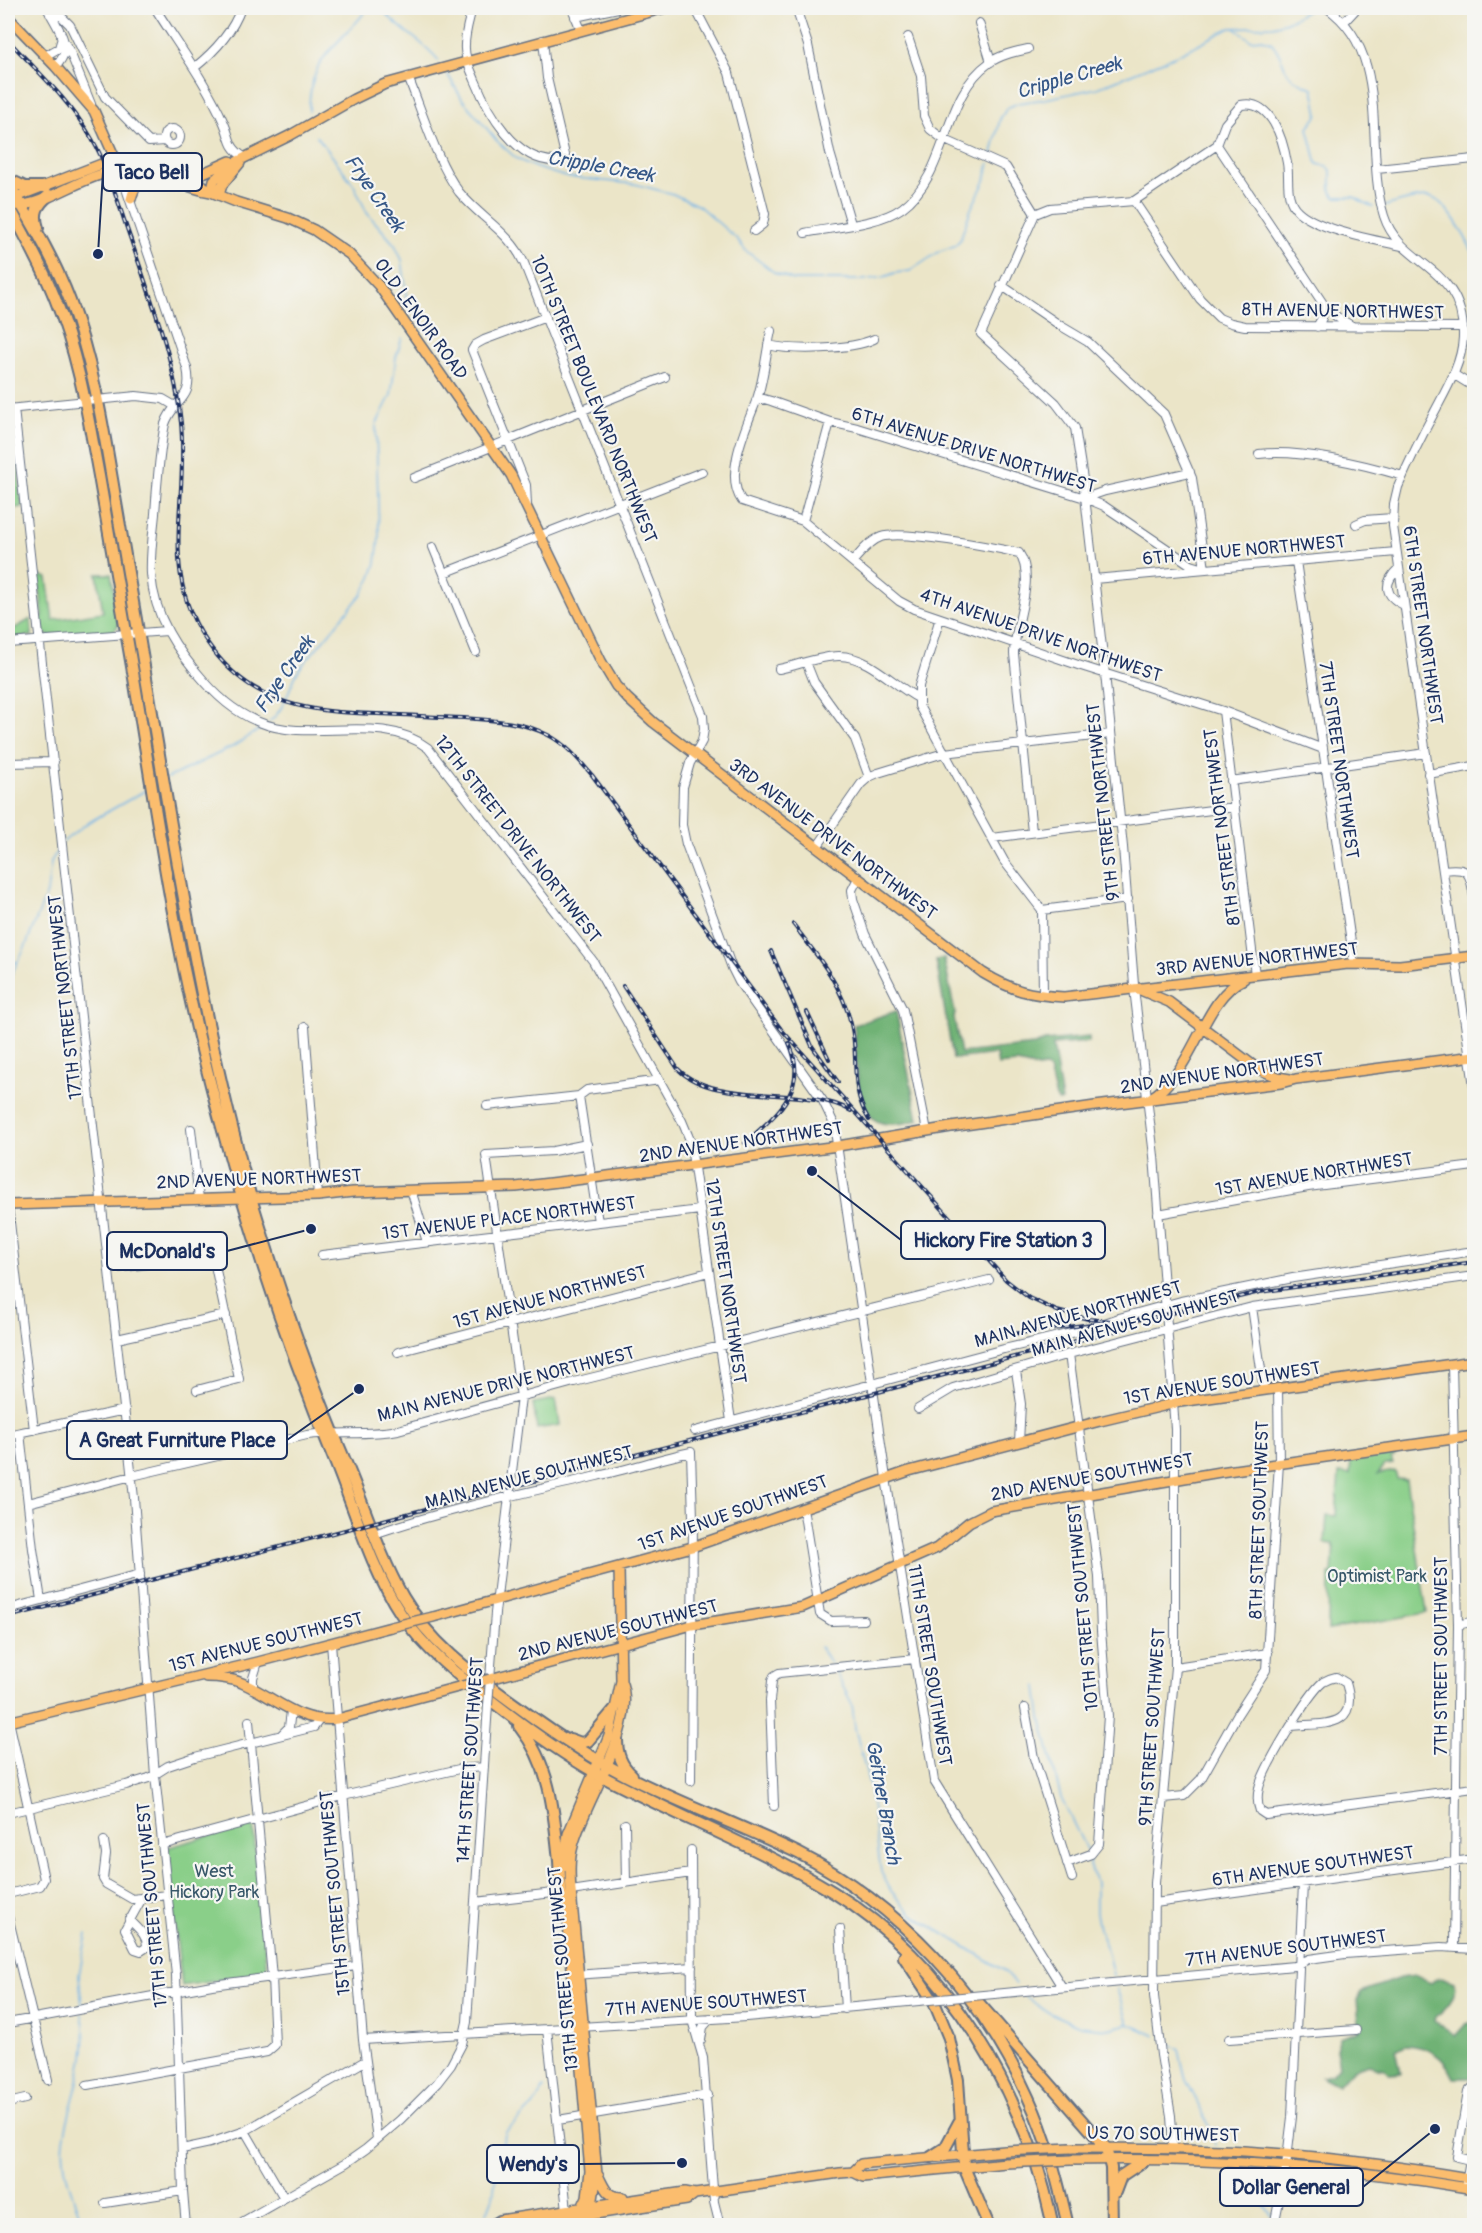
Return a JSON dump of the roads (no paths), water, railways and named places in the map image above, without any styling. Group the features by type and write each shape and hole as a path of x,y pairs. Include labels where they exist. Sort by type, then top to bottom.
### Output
{"highway":[{"path":"8,180 25,187 48,191 37,207 35,215 43,243 68,297 85,348 98,400 198,974 246,1197"},
{"path":"8,180 12,203 56,300 73,350 86,401 177,929 204,1058 246,1197 290,1316 370,1552 388,1592 402,1615 436,1657 550,1744 600,1768 820,1885 853,1906 896,1941 937,1984 988,2055 1019,2114 1039,2168 1053,2226"},
{"path":"12,203 43,243"},
{"path":"328,1433 398,1588 428,1633 460,1664 600,1768 641,1783 792,1850 840,1877 897,1920 952,1973 1106,2148 1110,2159 1113,2221"},
{"path":"549,1730 581,1743 593,1736 614,1710"},
{"path":"509,1714 530,1740 544,1770 554,1812 566,1892 565,1907"},
{"path":"617,1739 617,1751 621,1762 641,1783"},
{"path":"820,1885 824,1891 864,1919 890,1942 911,1966 934,2002 946,2031 955,2064 964,2167 989,2226"},
{"path":"938,1960 990,2029 1020,2080 1043,2136 1068,2226"},
{"path":"931,2157 945,2148 960,2121"},
{"path":"1113,2221 1115,2192 1119,2180 1126,2171 1145,2160"}],"main road":[{"path":"192,178 288,136 370,91 408,77 665,8"},
{"path":"8,17 94,111 117,161"},
{"path":"215,193 244,157"},
{"name":"12TH STREET DRIVE NORTHWEST","path":"117,161 120,171"},
{"name":"OLD LENOIR ROAD","path":"62,185 85,169 117,161 157,164 192,178 215,193"},
{"name":"OLD LENOIR ROAD","path":"62,185 120,171 158,174 196,190 215,193 302,224 336,244 359,263 392,304 511,475 541,535"},
{"path":"130,200 141,179 158,174"},
{"path":"12,203 62,185"},
{"name":"3RD AVENUE DRIVE NORTHWEST","path":"541,535 591,642 616,686 641,712 983,973 1014,990 1043,996"},
{"name":"3RD AVENUE NORTHWEST","path":"1043,996 1064,997 1354,963 1400,965 1474,956"},
{"path":"1148,1100 1175,1078 1227,990 1243,979 1255,975"},
{"path":"1136,988 1169,1002 1258,1070 1278,1077 1296,1079"},
{"name":"2ND AVENUE NORTHWEST","path":"8,1205 318,1196 490,1188 592,1178 838,1146 927,1131 1281,1083 1296,1079 1472,1057"},
{"name":"1ST AVENUE SOUTHWEST","path":"8,1720 258,1662 619,1568 692,1547 886,1478 1078,1427 1174,1404 1474,1361"},
{"name":"2ND AVENUE SOUTHWEST","path":"183,1680 206,1677 225,1678 253,1689 300,1715 319,1720 337,1719 692,1625 789,1611 816,1603 937,1548 969,1522 991,1510 1279,1463 1474,1436"},
{"name":"13TH STREET SOUTHWEST","path":"575,1975 565,1907 564,1848 571,1824 617,1739 624,1697 621,1681 619,1568"},
{"name":"13TH STREET SOUTHWEST","path":"582,2216 595,2193 597,2174 566,1892 573,1846 600,1768 621,1681"},
{"name":"13TH STREET SOUTHWEST","path":"582,2216 590,2178 589,2115"},
{"name":"US 70 SOUTHWEST","path":"853,2172 861,2164 963,2154 1071,2148 1173,2148 1288,2155 1470,2183"},
{"name":"US 70 SOUTHWEST","path":"493,2225 500,2220 567,2210 582,2216 663,2195 685,2192 694,2194 853,2172 863,2177 1006,2163 1071,2160 1110,2159 1286,2166 1470,2183"},
{"path":"597,2174 603,2188 615,2197 655,2193 663,2195"},
{"name":"US 70 SOUTHWEST","path":"517,2226 687,2199 694,2194"},
{"path":"554,2220 563,2226"}],"street":[{"path":"155,8 194,68 223,120 233,150 244,157"},
{"path":"194,68 230,31 241,8"},
{"path":"472,8 465,41 467,61 484,101 510,138 533,155 548,160 557,160 565,155 547,78 543,40"},
{"path":"572,8 581,30"},
{"path":"575,17 618,8"},
{"path":"695,8 729,73 740,110 765,214 763,224 754,231"},
{"path":"796,8 808,45 830,153 850,224"},
{"name":"6TH STREET NORTHWEST","path":"1327,8 1344,22 1359,46 1368,70 1380,198 1384,217 1402,246 1432,268 1447,284 1457,303 1463,327 1461,351 1453,374 1403,476 1396,495 1393,518 1428,774 1472,1057 1474,1086"},
{"path":"1344,22 1357,8"},
{"path":"49,11 70,52 94,111"},
{"path":"49,11 61,16 70,25 98,84 114,107 149,141 165,141"},
{"path":"979,23 991,62"},
{"path":"45,56 59,48 60,34"},
{"path":"56,67 65,52 60,34"},
{"path":"908,37 921,76 925,121 930,129 944,140 1006,167 1035,214"},
{"path":"805,232 887,216 910,202 927,179 965,90 976,75 991,62 1007,54 1028,48"},
{"name":"10TH STREET BOULEVARD NORTHWEST","path":"408,77 450,178 466,200 506,235 526,267 703,716 702,741 686,772 681,796 682,825 686,844 735,975 823,1101 834,1124 838,1146"},
{"path":"1204,569 1191,472 1166,417 1142,391 1088,342 1001,285 1035,214 1050,208 1134,201 1217,145 1225,124 1234,111 1241,105 1253,104 1268,115 1285,154 1289,196 1295,208 1303,215 1332,228 1402,246"},
{"path":"1217,145 1324,305 1338,317 1354,326"},
{"path":"1377,169 1474,159"},
{"name":"12TH STREET DRIVE NORTHWEST","path":"120,171 188,368 189,391 167,417 163,432 151,562 154,591 167,631 209,687 235,710 259,723 297,730 396,732 410,736 428,748 593,962 660,1080"},
{"name":"8TH AVENUE NORTHWEST","path":"1134,201 1196,294 1224,320 1245,326 1463,327"},
{"name":"9TH STREET NORTHWEST","path":"1001,285 981,334 1056,403 1071,421 1077,435 1121,822 1167,1306"},
{"path":"1317,327 1322,318 1324,305"},
{"path":"527,505 526,485 472,353 473,347 484,340 546,317"},
{"path":"756,401 771,331"},
{"path":"768,345 780,348 839,346 864,344 874,339"},
{"path":"1453,374 1474,387"},
{"path":"414,478 665,377"},
{"path":"11,409 146,396 163,399 175,406"},
{"name":"6TH AVENUE DRIVE NORTHWEST","path":"756,401 764,399 771,401 830,422 1085,498 1104,506 1191,565 1204,569"},
{"name":"4TH AVENUE DRIVE NORTHWEST","path":"756,401 750,414 736,465 737,491 740,498 747,504 803,521 907,606 1105,674 1223,711 1323,749"},
{"name":"17TH STREET NORTHWEST","path":"11,409 54,762 132,1476 141,1583"},
{"path":"803,521 830,422"},
{"path":"1259,454 1281,453 1348,462 1403,476"},
{"path":"444,573 702,472"},
{"path":"1085,498 1106,490 1191,472"},
{"path":"1356,524 1365,520 1393,518"},
{"path":"853,561 872,541 890,536 920,537 1019,553 1024,563 1026,587 1014,643 1032,832"},
{"path":"433,547 476,652"},
{"name":"6TH AVENUE NORTHWEST","path":"1094,579 1396,552"},
{"name":"7TH STREET NORTHWEST","path":"1296,561 1354,963"},
{"path":"1399,568 1391,575 1388,586 1389,594 1395,601 1404,605"},
{"path":"940,618 919,686 919,706 1013,875 1042,910 1043,996"},
{"path":"8,643 167,631"},
{"path":"779,669 841,656 856,659 918,698"},
{"path":"806,662 814,682 855,739 869,777"},
{"name":"8TH STREET NORTHWEST","path":"1223,711 1255,975"},
{"path":"817,847 855,792 869,777 944,753 1111,734"},
{"path":"1231,781 1426,753"},
{"path":"8,763 54,762"},
{"path":"1428,774 1474,766"},
{"path":"992,838 1235,807"},
{"path":"1443,870 1453,868 1464,871 1471,877 1474,897"},
{"path":"858,878 852,890 853,899 865,934 903,1010 927,1131"},
{"path":"1042,910 1128,899"},
{"path":"305,1027 318,1196"},
{"path":"487,1106 579,1096 587,1090 660,1080"},
{"name":"12TH STREET NORTHWEST","path":"660,1080 686,1129 694,1165 731,1421"},
{"path":"579,1096 598,1222"},
{"path":"190,1129 199,1199"},
{"name":"14TH STREET SOUTHWEST","path":"465,2035 490,1679 521,1397 486,1155 553,1151 586,1144"},
{"name":"11TH STREET SOUTHWEST","path":"838,1146 931,1770 937,1789 1062,1987"},
{"name":"1ST AVENUE NORTHWEST","path":"1158,1214 1308,1187 1474,1166"},
{"path":"411,1190 427,1242"},
{"path":"1157,1197 1166,1207 1190,1208"},
{"path":"8,1205 33,1430"},
{"name":"1ST AVENUE PLACE NORTHWEST","path":"322,1256 496,1233 700,1210"},
{"name":"MAIN AVENUE NORTHWEST","path":"695,1431 1088,1329 1119,1318 1257,1284 1474,1251"},
{"path":"109,1269 213,1256 239,1379 198,1390"},
{"name":"1ST AVENUE NORTHWEST","path":"398,1352 709,1272"},
{"name":"MAIN AVENUE SOUTHWEST","path":"918,1409 953,1388 1069,1354 1252,1307 1474,1276"},
{"name":"MAIN AVENUE DRIVE NORTHWEST","path":"28,1503 260,1445 328,1433 390,1431 862,1310 989,1280"},
{"name":"9TH STREET SOUTHWEST","path":"1167,1306 1166,1330 1174,1404 1176,1479 1175,1667 1155,1903 1154,1978 1156,2018 1171,2116 1173,2148"},
{"path":"1252,1307 1264,1390"},
{"path":"117,1339 226,1315"},
{"name":"10TH STREET SOUTHWEST","path":"1067,1863 1091,1854 1096,1850 1100,1840 1108,1726 1099,1577 1069,1354"},
{"name":"7TH STREET SOUTHWEST","path":"1452,1364 1458,1624 1454,1947"},
{"path":"1016,1371 1021,1404 1019,1442"},
{"name":"8TH STREET SOUTHWEST","path":"1163,1798 1184,1796 1201,1779 1237,1715 1264,1675 1268,1653 1279,1463 1278,1389"},
{"path":"8,1435 125,1410"},
{"path":"20,1433 41,1600"},
{"name":"MAIN AVENUE SOUTHWEST","path":"374,1534 419,1520 691,1452 692,1547"},
{"path":"803,1508 816,1603 820,1614 826,1619 836,1621 864,1620"},
{"path":"691,1781 692,1547"},
{"path":"8,1609 140,1574"},
{"name":"17TH STREET SOUTHWEST","path":"141,1583 155,1775 177,1991 186,2226"},
{"path":"1458,1624 1474,1621"},
{"name":"15TH STREET SOUTHWEST","path":"331,1643 364,2061 377,2139"},
{"path":"1175,1667 1268,1653"},
{"path":"774,1806 770,1701 774,1676 780,1673 915,1659"},
{"path":"253,1689 253,1678 258,1662"},
{"path":"1292,1726 1328,1723 1344,1716 1349,1705 1346,1683 1336,1677 1324,1682 1309,1698 1292,1726 1259,1786 1258,1805 1260,1811 1266,1815 1474,1788"},
{"path":"1025,1708 1034,1758 1072,1878"},
{"path":"280,1736 289,1727 291,1711"},
{"path":"8,1720 44,1879 40,1886 8,1894"},
{"name":"2ND AVENUE SOUTHWEST","path":"8,1813 126,1785 155,1775 168,1766 195,1757 314,1727 319,1720"},
{"path":"87,2085 267,2052 273,2048 276,2041 272,1977 249,1721"},
{"path":"162,1845 343,1796 459,1769 484,1767"},
{"path":"625,1824 626,1883"},
{"path":"104,1840 106,1854 104,1882 128,1897 168,1895"},
{"path":"691,1850 692,2020 700,2045 708,2095 714,2202 720,2226"},
{"name":"6TH AVENUE SOUTHWEST","path":"1155,1903 1474,1859"},
{"path":"475,1902 566,1892 691,1873"},
{"path":"1274,2226 1288,2155 1292,2117 1303,1884"},
{"path":"129,1919 142,1898"},
{"path":"8,1916 48,2080"},
{"path":"840,1929 845,2009"},
{"name":"7TH AVENUE SOUTHWEST","path":"363,2040 845,2009 1300,1964 1319,1957 1416,1948 1474,1949"},
{"path":"8,2023 177,1991 356,1966"},
{"path":"575,1975 692,1967"},
{"path":"700,2045 702,2030 711,2019"},
{"path":"547,2029 567,2210"},
{"path":"1229,2039 1356,2030"},
{"path":"235,2226 346,2163 400,2120 442,2077 459,2052 465,2035"},
{"path":"182,2149 210,2143 244,2131 364,2061"},
{"path":"1470,2183 1472,2160 1458,2157 1468,2092 1474,2086"},
{"path":"558,2120 708,2095"},
{"path":"8,2103 25,2099"},
{"path":"244,2131 284,2198"},
{"path":"105,2203 183,2191"}],"waterway":[{"name":"Frye Creek","path":"309,111 310,92 320,63 368,8"},
{"name":"Cripple Creek","path":"381,8 439,61"},
{"name":"Cripple Creek","path":"991,158 1000,119 1007,108 1018,103 1097,88 1175,56 1230,28 1273,26 1287,22 1312,8"},
{"name":"Cripple Creek","path":"1236,29 1251,40 1263,39 1272,43 1289,75 1313,88 1318,115 1308,128 1317,164 1327,166 1331,170 1331,192 1335,197 1354,197 1373,207"},
{"name":"Cripple Creek","path":"448,75 462,99 497,141 517,159 566,177 635,184 673,194 699,206 738,240 746,251 775,273 794,280 864,280 884,277 910,271 940,251 954,246 960,240 971,209 985,181 989,163"},
{"name":"Frye Creek","path":"317,136 354,185 367,213 395,245 402,260 406,306"},
{"name":"Cripple Creek","path":"1386,206 1417,198 1435,199 1449,212 1474,255"},
{"name":"Frye Creek","path":"269,722 284,704 300,668 362,594 371,578 376,563 379,538 376,425 391,395 396,357 402,338"},
{"name":"Frye Creek","path":"168,778 234,746 263,727"},
{"name":"Frye Creek","path":"64,841 86,824 148,789"},
{"name":"Frye Creek","path":"8,991 11,975 24,950 47,893 51,862 59,847"},
{"path":"8,963 17,962"},
{"name":"Geitner Branch","path":"820,1647 831,1664"},
{"name":"Geitner Branch","path":"835,1671 852,1704 855,1728 870,1788 881,1872 891,1891 913,1915 1003,1970 1016,1984"},
{"path":"1037,1686 1041,1718 1061,1798 1087,1851"},
{"path":"1088,1859 1096,1883 1096,1913 1099,1929 1113,1975"},
{"path":"82,2006 79,1975 87,1934"},
{"path":"1117,1989 1128,2023"},
{"name":"Geitner Branch","path":"1025,1996 1044,2010 1080,2026 1108,2029 1128,2024 1155,2035"},
{"path":"82,2014 84,2030 82,2062 63,2151 69,2184 83,2226"},
{"name":"Geitner Branch","path":"1162,2038 1179,2050 1186,2080 1207,2121 1216,2145"},
{"path":"487,2213 493,2197 499,2154 506,2132 533,2106 544,2088"},
{"name":"Geitner Branch","path":"1230,2167 1272,2215"}],"railway":[{"path":"8,40 74,112 92,139 114,189 168,353 178,400 182,453 180,567 185,594 195,622 212,649 229,668 247,683 266,694 307,708 507,722 538,730 561,743 592,775 781,1029 1006,1280 1029,1298 1057,1311 1088,1319 1122,1322 1151,1318 1260,1292 1474,1262"},
{"path":"793,924 828,971 842,996 851,1024 856,1083 869,1120"},
{"path":"771,951 812,1046 838,1082"},
{"path":"623,986 678,1069 694,1081 714,1088 737,1092 810,1098 832,1103 851,1111"},
{"path":"807,1012 829,1059"},
{"path":"745,1143 778,1111 792,1087 795,1074 794,1059 789,1043"},
{"path":"1011,1334 1092,1324"},
{"path":"8,1617 1126,1328"}],"place":[{"name":"Taco Bell","path":"98,254"},
{"name":"Hickory Fire Station 3","path":"812,1171"},
{"name":"McDonald's","path":"311,1229"},
{"name":"A Great Furniture Place","path":"359,1389"},
{"name":"Dollar General","path":"1435,2129"},
{"name":"Wendy's","path":"682,2163"}],"park label":[{"name":"Optimist Park","path":"1377,1576"},
{"name":"West Hickory Park","path":"214,1881"}]}
